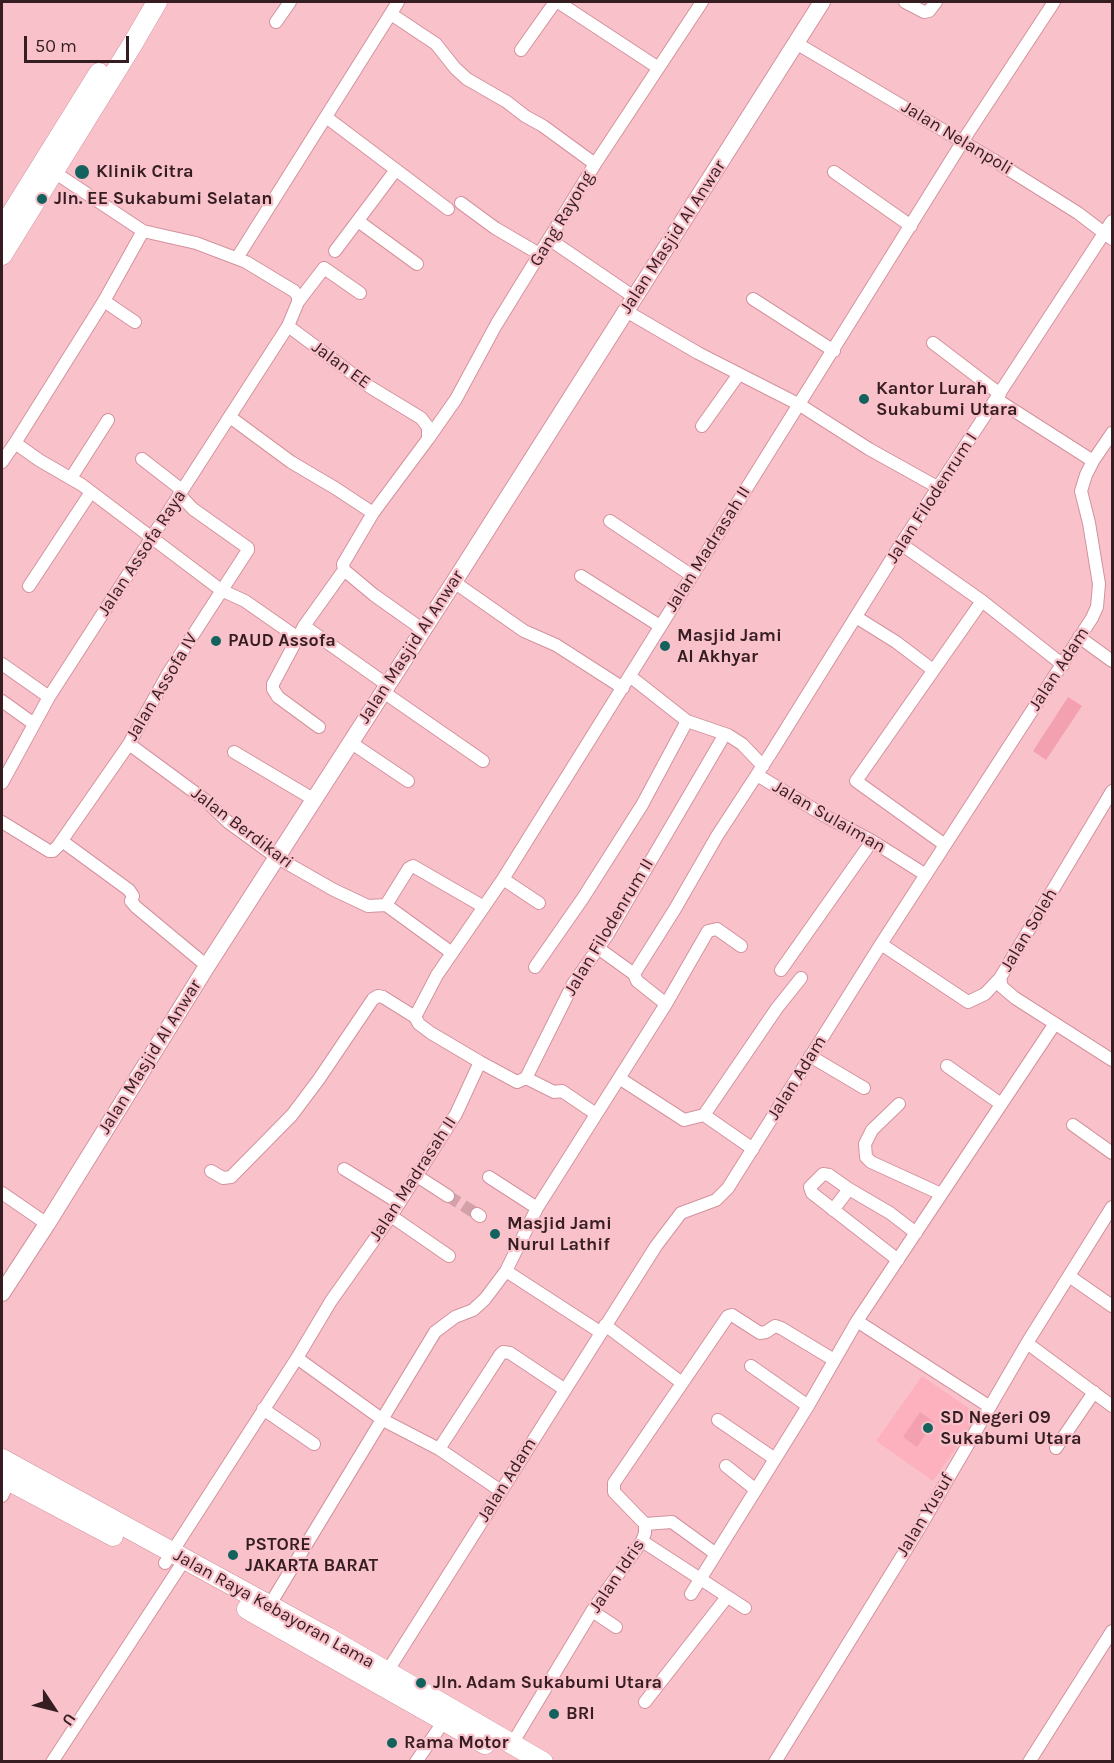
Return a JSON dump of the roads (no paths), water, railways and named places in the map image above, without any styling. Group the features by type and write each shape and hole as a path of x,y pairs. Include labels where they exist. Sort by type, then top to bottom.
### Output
{"main road":[{"path":"2,251 143,2"},
{"path":"3,223 46,171 157,2"},
{"name":"Jalan Raya Kebayoran Lama","path":"2,1459 14,1484 269,1606 384,1678 444,1721 514,1753 543,1761"},
{"name":"Jalan Raya Kebayoran Lama","path":"174,1561 514,1753"}],"street":[{"path":"276,22 290,2"},
{"path":"237,258 398,2"},
{"path":"521,50 556,2 657,67"},
{"name":"Gang Rayong","path":"428,439 456,399 496,325 595,164 702,2"},
{"name":"Jalan Masjid Al Anwar","path":"2,1293 276,857 454,582 822,2"},
{"path":"905,2 924,12 929,11 936,2"},
{"name":"Jalan Madrasah II","path":"416,1017 436,975 504,879 631,677 691,575 834,351 963,142 1054,2"},
{"path":"391,14 436,44 467,79 507,102 525,117 543,126 595,164"},
{"name":"Jalan Nelanpoli","path":"796,44 963,142 1078,213 1109,236"},
{"path":"326,117 448,209"},
{"path":"46,171 143,231 196,243 237,258 294,291 298,296 298,302"},
{"path":"335,251 395,171"},
{"path":"834,172 911,226"},
{"path":"461,203 495,228 541,255"},
{"path":"358,221 417,264"},
{"name":"Jalan Filodenrum I","path":"634,974 717,836 901,544 998,397 1109,236 1113,221"},
{"path":"2,462 104,302 143,231"},
{"path":"549,239 630,304 738,374 800,405 869,449 939,488"},
{"path":"288,326 298,302 322,268 360,293"},
{"path":"753,299 834,351"},
{"path":"104,302 135,322"},
{"name":"Jalan EE","path":"288,326 370,387 421,418 428,427 428,439"},
{"name":"Jalan Assofa Raya","path":"2,783 48,698 288,326"},
{"path":"933,343 998,397 1093,461"},
{"path":"702,426 738,374"},
{"path":"230,417 291,462 373,513"},
{"path":"71,478 108,420"},
{"name":"Jalan Adam","path":"384,1678 656,1246 681,1213 716,1200 728,1188 881,944 1063,665 1097,607 1099,584 1081,491 1093,461 1113,432"},
{"path":"319,728 278,698 273,689 274,681 304,626 344,570 347,556 373,513 428,439"},
{"path":"15,443 91,492 221,590 245,601 298,638"},
{"path":"142,459 181,492"},
{"path":"29,586 91,492"},
{"name":"Jalan Assofa IV","path":"2,822 49,851 53,851 62,841 129,744 169,672 248,548 193,509 181,492"},
{"path":"609,521 691,575"},
{"path":"901,544 982,601 1063,665"},
{"path":"344,570 374,595 423,629"},
{"path":"581,576 660,626"},
{"path":"454,582 524,631 556,645 623,688"},
{"path":"945,845 856,781 982,601"},
{"path":"856,617 896,642 933,670"},
{"path":"304,626 483,761"},
{"path":"1078,638 1113,661"},
{"path":"2,664 48,698"},
{"name":"Jalan Sulaiman","path":"631,677 687,721 725,734 742,744 754,755 760,770 825,816 872,841 926,875"},
{"path":"2,701 34,724"},
{"path":"535,967 583,898 642,805 687,721"},
{"name":"Jalan Filodenrum II","path":"526,1078 573,984 598,948 725,734"},
{"path":"350,742 408,781"},
{"name":"Jalan Berdikari","path":"129,744 205,800 228,822 276,857 368,906 386,905 452,953"},
{"path":"234,752 313,799"},
{"name":"Jalan Soleh","path":"1113,791 1000,978 1002,987 1009,994 1054,1025 1113,1060"},
{"path":"62,841 129,890 133,896 131,901 136,907 207,966"},
{"path":"781,970 872,841"},
{"path":"386,905 409,868 413,866 484,907"},
{"path":"504,879 539,903"},
{"path":"269,1606 435,1332 455,1317 473,1310 485,1299 506,1271 537,1208 666,1004 708,931 717,929 741,945"},
{"path":"881,944 968,1002 985,994 1000,978"},
{"path":"598,948 634,974 637,981 666,1004"},
{"path":"619,1078 684,1120 704,1115 777,1008 801,978"},
{"path":"211,1171 222,1178 231,1177 292,1115 373,999 378,996 416,1017 419,1024 430,1033 480,1062 517,1082 526,1078 554,1092 562,1091 596,1114"},
{"path":"691,1594 808,1406 854,1327 1054,1025"},
{"path":"810,1056 864,1088"},
{"name":"Jalan Madrasah II","path":"52,1761 174,1561 262,1409 456,1114 480,1062"},
{"path":"947,1066 1001,1104"},
{"path":"899,1104 872,1130 865,1144 866,1157 871,1162 941,1194"},
{"path":"704,1115 753,1149"},
{"path":"1073,1125 1113,1153"},
{"path":"344,1169 399,1203"},
{"path":"898,1260 812,1193 810,1186 825,1174 890,1213 916,1233"},
{"path":"417,1176 448,1196"},
{"path":"489,1177 537,1208"},
{"path":"833,1209 849,1189"},
{"path":"2,1194 47,1224"},
{"name":"Jalan Yusuf","path":"775,1761 920,1527 1027,1343 1113,1207"},
{"path":"390,1216 449,1256"},
{"path":"506,1271 603,1328 682,1383"},
{"path":"1069,1276 1113,1306"},
{"name":"Jalan Idris","path":"514,1753 592,1611 642,1541 645,1533 645,1524 614,1492 614,1484 728,1316 732,1315 760,1333 775,1326 781,1328 834,1360"},
{"path":"854,1327 990,1407"},
{"path":"1027,1343 1113,1406"},
{"path":"439,1449 494,1363 504,1352 510,1353 564,1389"},
{"path":"297,1358 383,1420 439,1449 501,1491"},
{"path":"751,1366 808,1406"},
{"path":"1056,1448 1094,1392"},
{"path":"262,1409 314,1444"},
{"path":"718,1420 775,1459"},
{"path":"726,1466 756,1490"},
{"path":"645,1524 672,1522 716,1554"},
{"path":"642,1541 745,1608"},
{"path":"645,1702 727,1597"},
{"path":"592,1611 616,1627"},
{"path":"1029,1761 1113,1631"},
{"path":"416,1761 444,1721"}],"tunnel":[{"path":"448,1196 477,1214"}],"place":[{"name":"Klinik Citra","path":"82,172"},
{"name":"Jln. EE Sukabumi Selatan","path":"42,199"},
{"name":"Kantor Lurah Sukabumi Utara","path":"864,399"},
{"name":"PAUD Assofa","path":"216,641"},
{"name":"Masjid Jami Al Akhyar","path":"665,646"},
{"name":"Masjid Jami Nurul Lathif","path":"495,1234"},
{"name":"SD Negeri 09 Sukabumi Utara","path":"928,1428"},
{"name":"PSTORE JAKARTA BARAT","path":"233,1555"},
{"name":"Jln. Adam Sukabumi Utara","path":"421,1683"},
{"name":"BRI","path":"554,1714"},
{"name":"Rama Motor","path":"392,1743"}]}
